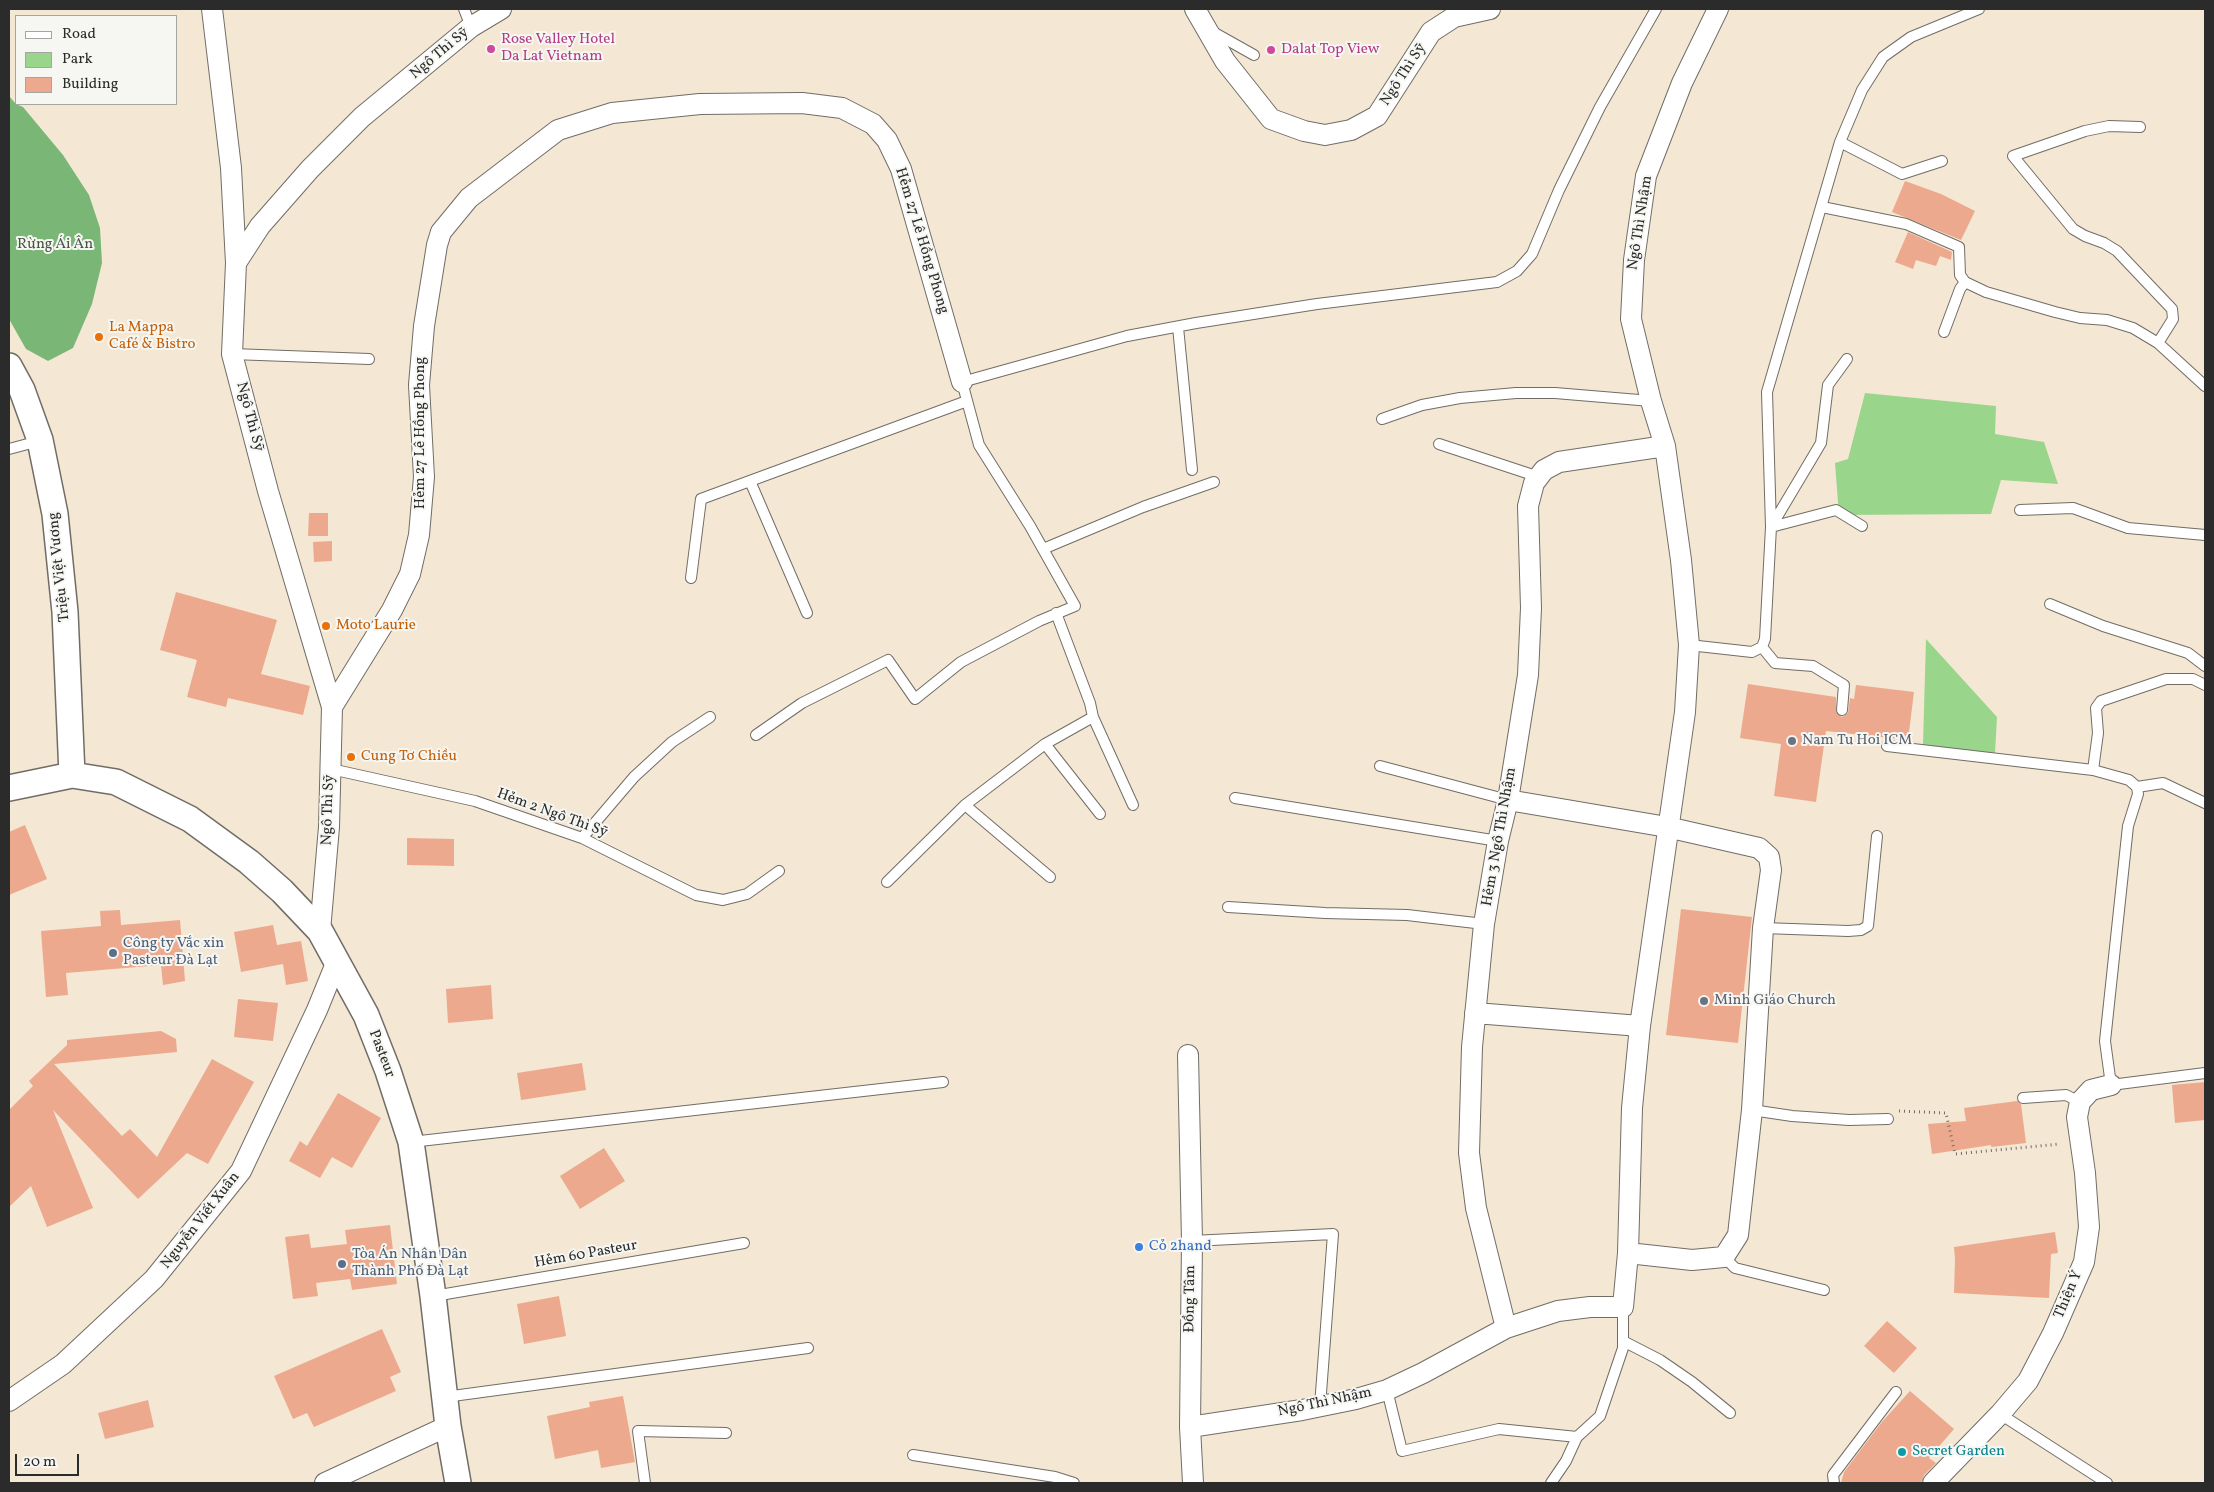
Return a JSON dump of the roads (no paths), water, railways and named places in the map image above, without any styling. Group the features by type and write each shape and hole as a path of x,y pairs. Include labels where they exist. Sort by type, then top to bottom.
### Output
{"street":[{"path":"212,9 231,168 236,263"},
{"name":"Ngô Thì Sỹ","path":"320,931 329,827 332,707 268,491 232,354 236,263 260,226 310,169 362,117 472,27 501,9"},
{"name":"Ngô Thì Sỹ","path":"1195,9 1225,61 1272,119 1304,132 1325,135 1351,130 1378,116 1431,32 1454,17 1490,9"},
{"name":"Ngô Thì Nhậm","path":"1190,1427 1356,1400 1387,1390 1423,1373 1506,1328 1558,1311 1590,1307 1624,1307 1628,1253 1632,1108 1640,1026 1667,827 1685,712 1689,645 1681,560 1665,446 1651,401 1631,319 1634,260 1646,176 1682,83 1718,9"},
{"name":"Hẻm 27 Lê Hồng Phong","path":"332,707 392,610 410,574 419,535 424,477 419,385 424,326 437,245 441,232 469,198 558,130 612,113 700,104 802,103 842,108 873,124 887,140 901,169 965,391"},
{"name":"Triệu Việt Vương","path":"9,366 22,390 40,440 55,514 64,602 72,775"},
{"path":"1539,477 1544,470 1559,462 1665,446"},
{"name":"Hẻm 3 Ngô Thì Nhậm","path":"1506,1328 1476,1208 1469,1153 1472,1047 1484,924 1498,841 1508,800 1528,675 1530,608 1528,506 1534,483 1539,477"},
{"path":"9,788 72,775"},
{"name":"Pasteur","path":"72,775 116,782 190,819 249,862 282,891 320,931 337,961 366,1015 388,1071 411,1142 433,1296 444,1397 458,1483"},
{"path":"1508,800 1667,827 1760,848 1769,857 1771,870 1763,928 1752,1110 1738,1235 1724,1257 1692,1260 1628,1253"},
{"name":"Nguyễn Viết Xuân","path":"9,1401 63,1364 154,1279 241,1171 317,1010 337,961"},
{"path":"1475,1013 1640,1026"},
{"name":"Đồng Tâm","path":"1188,1055 1192,1241 1190,1427 1193,1483"},
{"path":"2080,1102 2091,1090 2111,1085"},
{"name":"Thiện Ý","path":"1932,1483 2000,1414 2028,1381 2054,1333 2084,1262 2090,1227 2077,1117 2080,1102"},
{"path":"325,1483 448,1426"}],"lane":[{"path":"464,9 472,27"},
{"path":"691,578 701,499 750,481 965,391 1127,336 1317,304 1497,282 1517,270 1532,254 1559,190 1600,107 1656,9"},
{"path":"1689,645 1752,652 1762,647 1765,639 1771,527 1767,392 1840,142 1862,90 1884,57 1911,37 1978,9"},
{"path":"1206,28 1254,55"},
{"path":"2140,127 2109,126 2085,131 2013,156 2073,229 2117,251 2172,309 2173,319 2158,343"},
{"path":"1840,142 1902,174 1942,161"},
{"path":"1822,207 1906,224 1959,247 1960,275 1966,282 1986,292 2055,312 2080,318 2107,320 2133,328 2158,343 2205,386"},
{"path":"1944,332 1960,289 1966,282"},
{"path":"1178,327 1192,470"},
{"path":"232,354 369,359"},
{"path":"1771,527 1821,444 1828,384 1847,359"},
{"path":"756,735 802,703 888,660 915,698 961,662 1030,625 1075,606 1043,549 979,445 965,391"},
{"path":"1382,419 1422,405 1460,398 1516,393 1556,393 1651,401"},
{"path":"9,449 40,440"},
{"path":"1439,444 1539,477"},
{"path":"750,481 807,613"},
{"path":"1043,549 1143,507 1214,482"},
{"path":"2020,510 2073,508 2128,528 2205,535"},
{"path":"1771,527 1836,510 1862,526"},
{"path":"2050,604 2103,626 2156,641 2188,653 2205,666"},
{"path":"1056,614 1093,717 1133,805"},
{"path":"1762,647 1775,663 1813,666 1844,685 1842,710"},
{"path":"2093,770 2098,733 2096,708 2101,701 2166,679 2192,679 2205,685"},
{"path":"582,838 634,777 672,742 710,717"},
{"path":"888,882 964,805 1045,744 1093,717"},
{"path":"1045,744 1100,814"},
{"path":"1887,746 2093,770 2129,780 2138,787 2163,783 2205,803"},
{"path":"1380,766 1508,800"},
{"name":"Hẻm 2 Ngô Thì Sỹ","path":"330,769 475,802 582,838 696,895 723,900 747,894 779,871"},
{"path":"2138,787 2138,794 2128,826 2105,1041 2111,1085 2205,1073"},
{"path":"1235,798 1498,841"},
{"path":"964,805 1050,877"},
{"path":"1763,928 1848,931 1860,930 1868,926 1877,836"},
{"path":"1228,907 1325,913 1407,915 1484,924"},
{"path":"411,1142 943,1082"},
{"path":"2023,1098 2066,1095 2080,1102"},
{"path":"1752,1110 1792,1116 1849,1120 1888,1119"},
{"path":"1192,1241 1333,1234 1320,1406"},
{"name":"Hẻm 60 Pasteur","path":"433,1296 744,1243"},
{"path":"1724,1257 1735,1268 1824,1290"},
{"path":"1551,1483 1566,1461 1577,1437 1600,1416 1623,1348 1624,1307"},
{"path":"1623,1341 1660,1360 1692,1382 1730,1413"},
{"path":"444,1397 808,1348"},
{"path":"1387,1390 1402,1451 1499,1429 1577,1437"},
{"path":"1834,1483 1833,1475 1896,1392"},
{"path":"2000,1414 2107,1483"},
{"path":"645,1483 638,1431 726,1433"},
{"path":"913,1455 1055,1477 1074,1483"}],"place":[{"name":"Rose Valley Hotel Da Lat Vietnam","path":"491,49"},
{"name":"Dalat Top View","path":"1271,50"},
{"name":"La Mappa Café & Bistro","path":"99,337"},
{"name":"Moto Laurie","path":"326,626"},
{"name":"Nam Tu Hoi ICM","path":"1792,741"},
{"name":"Cung Tơ Chiều","path":"351,757"},
{"name":"Công ty Vắc xin Pasteur Đà Lạt","path":"113,953"},
{"name":"Minh Giáo Church","path":"1704,1001"},
{"name":"Cỏ 2hand","path":"1139,1247"},
{"name":"Tòa Án Nhân Dân Thành Phố Đà Lạt","path":"342,1264"},
{"name":"Secret Garden","path":"1902,1452"}],"park label":[{"name":"Rừng Ái Ân","path":"55,245"}]}
